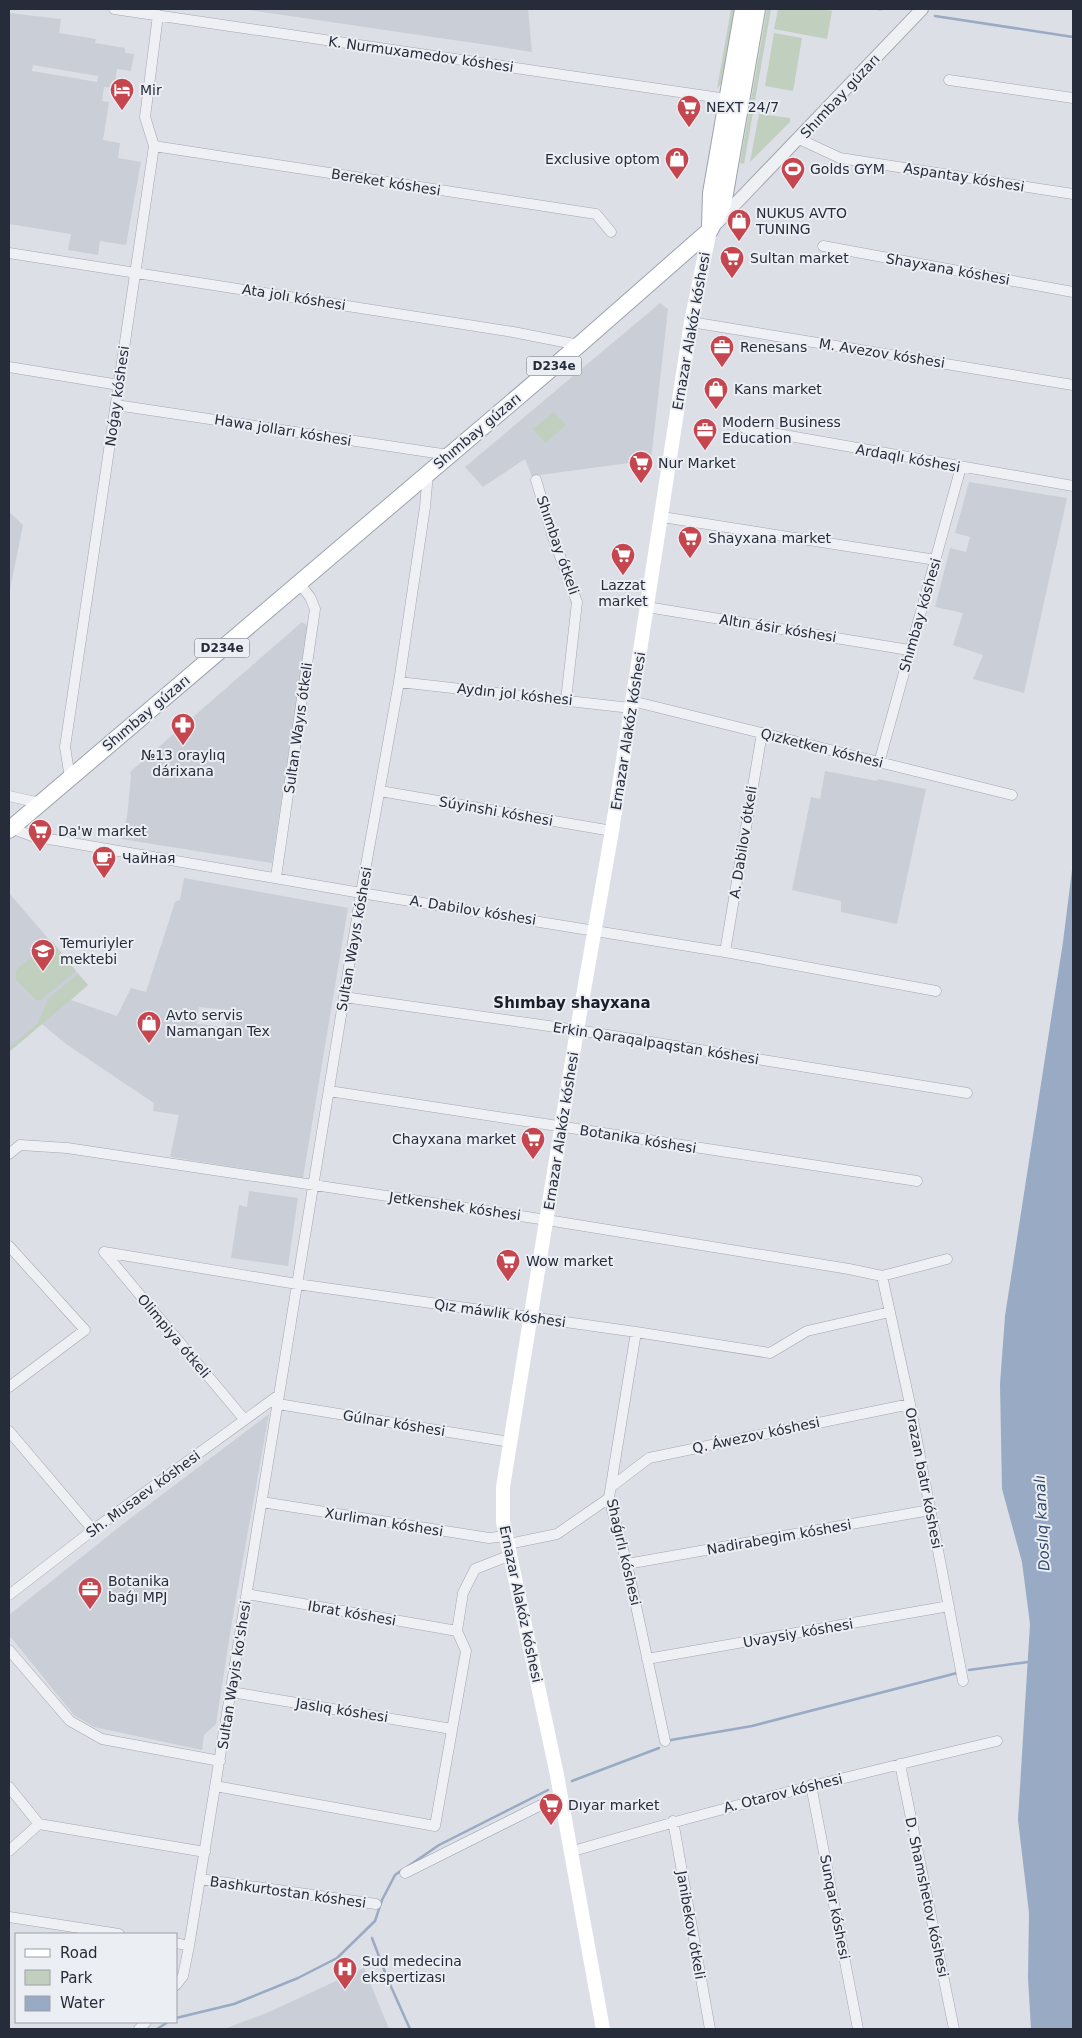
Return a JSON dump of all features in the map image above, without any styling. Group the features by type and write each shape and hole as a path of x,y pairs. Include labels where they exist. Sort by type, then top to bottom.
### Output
{"main road":[{"name":"Ernazar Alakóz kóshesi","path":"602,2029 561,1795 503,1522 503,1487 577,1030 612,831 692,322 710,230 710,203 743,9"},
{"name":"Ernazar Alakóz kóshesi","path":"710,230 723,205 757,9"},
{"name":"Shımbay gúzarı","path":"10,829 710,230"}],"street":[{"name":"K. Nurmuxamedov kóshesi","path":"114,9 727,99"},
{"name":"Shımbay gúzarı","path":"710,230 800,139 922,9"},
{"name":"Noǵay kóshesi","path":"70,778 65,747 154,146 146,117 158,15"},
{"path":"949,80 1073,98"},
{"name":"Aspantay kóshesi","path":"800,139 840,158 1073,194"},
{"name":"Bereket kóshesi","path":"154,146 596,214 610,232"},
{"name":"Shayxana kóshesi","path":"824,246 1073,292"},
{"name":"Ata jolı kóshesi","path":"9,253 579,344"},
{"name":"M. Avezov kóshesi","path":"692,322 1073,384"},
{"path":"9,367 119,385"},
{"name":"Hawa jolları kóshesi","path":"116,405 449,455"},
{"name":"Ardaqlı kóshesi","path":"744,428 1073,486"},
{"name":"Shımbay kóshesi","path":"879,762 961,467"},
{"name":"Sultan Wayıs kóshesi","path":"279,1400 361,893 399,682 425,507 428,473"},
{"name":"Shımbay ótkeli","path":"536,480 553,537 578,602 566,700"},
{"path":"662,517 936,560"},
{"name":"Sultan Wayıs ótkeli","path":"276,877 315,609 310,597 299,582"},
{"name":"Altın ásir kóshesi","path":"647,606 909,650"},
{"name":"Aydın jol kóshesi","path":"399,682 566,700 632,704"},
{"name":"Qızketken kóshesi","path":"632,704 762,733 1012,795"},
{"name":"A. Dabilov ótkeli","path":"725,952 762,733"},
{"name":"Súyinshi kóshesi","path":"380,791 612,831"},
{"path":"9,796 40,803"},
{"name":"A. Dabilov kóshesi","path":"10,829 32,836 361,893 725,952 936,991"},
{"name":"Erkin Qaraqalpaqstan kóshesi","path":"344,997 577,1030 967,1093"},
{"name":"Botanika kóshesi","path":"329,1091 917,1181"},
{"name":"Jetkenshek kóshesi","path":"9,1154 20,1145 67,1148 547,1220 882,1276 947,1259"},
{"path":"9,1246 85,1330 9,1386"},
{"name":"Qız máwlik kóshesi","path":"104,1252 297,1284 770,1353 808,1331 890,1312"},
{"name":"Olimpiya ótkeli","path":"104,1252 244,1419"},
{"name":"Orazan batır kóshesi","path":"882,1276 910,1404 963,1681"},
{"name":"Shaǵırlı kóshesi","path":"636,1332 610,1492 665,1741"},
{"name":"Sh. Musaev kóshesi","path":"9,1595 93,1530 244,1419 279,1400"},
{"name":"Gúlnar kóshesi","path":"279,1400 510,1442"},
{"name":"Sultan Wayis ko'shesi","path":"178,1982 183,1976 189,1946 279,1400"},
{"name":"Q. Áwezov kóshesi","path":"509,1545 557,1534 649,1458 910,1404"},
{"path":"9,1431 93,1530"},
{"name":"Xurliman kóshesi","path":"262,1502 489,1538 509,1545"},
{"name":"Nadirabegim kóshesi","path":"627,1564 930,1510"},
{"path":"215,1786 435,1826 466,1651 458,1631 463,1593 475,1569 509,1545"},
{"name":"Ibrat kóshesi","path":"247,1594 458,1631"},
{"name":"Uvaysiy kóshesi","path":"647,1659 949,1606"},
{"path":"9,1650 70,1721 102,1739 220,1761"},
{"name":"Jaslıq kóshesi","path":"231,1692 452,1729"},
{"name":"A. Otarov kóshesi","path":"570,1852 673,1821 811,1785 997,1741"},
{"name":"D. Shamshetov kóshesi","path":"900,1764 954,2029"},
{"name":"Sunqar kóshesi","path":"811,1785 858,2029"},
{"path":"9,1787 39,1824 205,1852"},
{"path":"405,1873 561,1795"},
{"name":"Janibekov ótkeli","path":"673,1821 710,2029"},
{"path":"9,1851 39,1824"},
{"name":"Bashkurtostan kóshesi","path":"200,1879 376,1904"},
{"path":"9,1917 112,1933"},
{"path":"178,1944 189,1946"}],"shaded area":[{"path":"242,9 528,9 532,52 501,47"},
{"path":"9,13 61,19 59,33 96,39 95,43 125,48 125,53 134,54 131,71 117,69 114,88 104,87 102,101 109,102 103,140 120,143 118,158 141,162 126,245 100,241 98,255 68,250 71,234 9,224","holes":["33,65 98,76 97,82 32,71"]},
{"path":"660,303 668,309 651,460 532,476 525,459 483,487 465,467"},
{"path":"969,482 1067,498 1024,693 973,679 983,655 953,645 963,613 935,607 950,548 966,552 970,537 955,533"},
{"path":"9,512 23,525 9,594"},
{"path":"302,622 308,626 272,863 121,839 127,817 130,772"},
{"path":"825,771 926,789 897,924 841,912 841,901 792,890 811,797 820,799"},
{"path":"184,878 348,908 303,1178 170,1157 179,1115 153,1111 154,1103 66,1044 42,1024 9,1052 9,893 88,985 71,1000 117,1016 131,988 146,992 175,902 180,900","holes":["199,1007 228,1010 226,1027 197,1024"]},
{"path":"249,1191 298,1198 288,1266 231,1258 239,1205 247,1207"},
{"path":"269,1414 233,1615 216,1724 204,1735 202,1750 94,1727 74,1715 9,1635 9,1615 123,1524"},
{"name":"Sud medecina ekspertizası","path":"364,1968 389,2029 224,2029 269,2012"}],"green space":[{"path":"731,9 736,9 723,81 717,89"},
{"path":"767,9 771,9 744,164 740,163"},
{"path":"778,9 820,9 832,11 827,39 774,29"},
{"path":"774,33 802,38 793,91 765,86"},
{"path":"759,114 790,118 790,122 750,162"},
{"path":"554,412 566,425 545,443 533,429"},
{"path":"52,941 76,971 41,1000 36,1000 16,980 16,970"},
{"path":"78,974 88,985 9,1052 9,1048 38,1023 48,999"}],"water":[{"name":"Doslıq kanalı","path":"1073,862 1073,2029 1031,2029 1028,1978 1029,1913 1018,1820 1030,1624 1022,1562 1002,1489 1000,1384 1005,1316 1063,942"}],"waterway":[{"path":"935,16 1073,37"},
{"path":"969,1670 1028,1662"},
{"path":"671,1740 752,1726 957,1673"},
{"path":"572,1781 659,1748"},
{"path":"407,1867 439,1845 548,1790"},
{"path":"178,2018 234,2004 298,1978 337,1958 375,1921 382,1900 395,1875 402,1870"},
{"path":"372,1938 410,2029"},
{"path":"157,2029 166,2023"}],"place":[{"name":"Mir","path":"122,111"},
{"name":"NEXT 24/7","path":"689,128"},
{"name":"Exclusive optom","path":"677,180"},
{"name":"Golds GYM","path":"793,190"},
{"name":"NUKUS AVTO TUNING","path":"739,242"},
{"name":"Sultan market","path":"732,279"},
{"name":"Renesans","path":"722,368"},
{"name":"Kans market","path":"716,410"},
{"name":"Modern Business Education","path":"705,451"},
{"name":"Nur Market","path":"641,484"},
{"name":"Shayxana market","path":"690,559"},
{"name":"Lazzat market","path":"623,576"},
{"name":"№13 oraylıq dárixana","path":"183,746"},
{"name":"Da'w market","path":"40,852"},
{"name":"Чайная","path":"104,879"},
{"name":"Temuriyler mektebi","path":"43,972"},
{"name":"Avto servis Namangan Tex","path":"149,1044"},
{"name":"Chayxana market","path":"533,1160"},
{"name":"Wow market","path":"508,1282"},
{"name":"Botanika baǵı MPJ","path":"90,1610"},
{"name":"Dıyar market","path":"551,1826"},
{"name":"Sud medecina ekspertizası","path":"345,1990"}],"district":[{"name":"Shımbay shayxana","path":"572,1003"}]}
